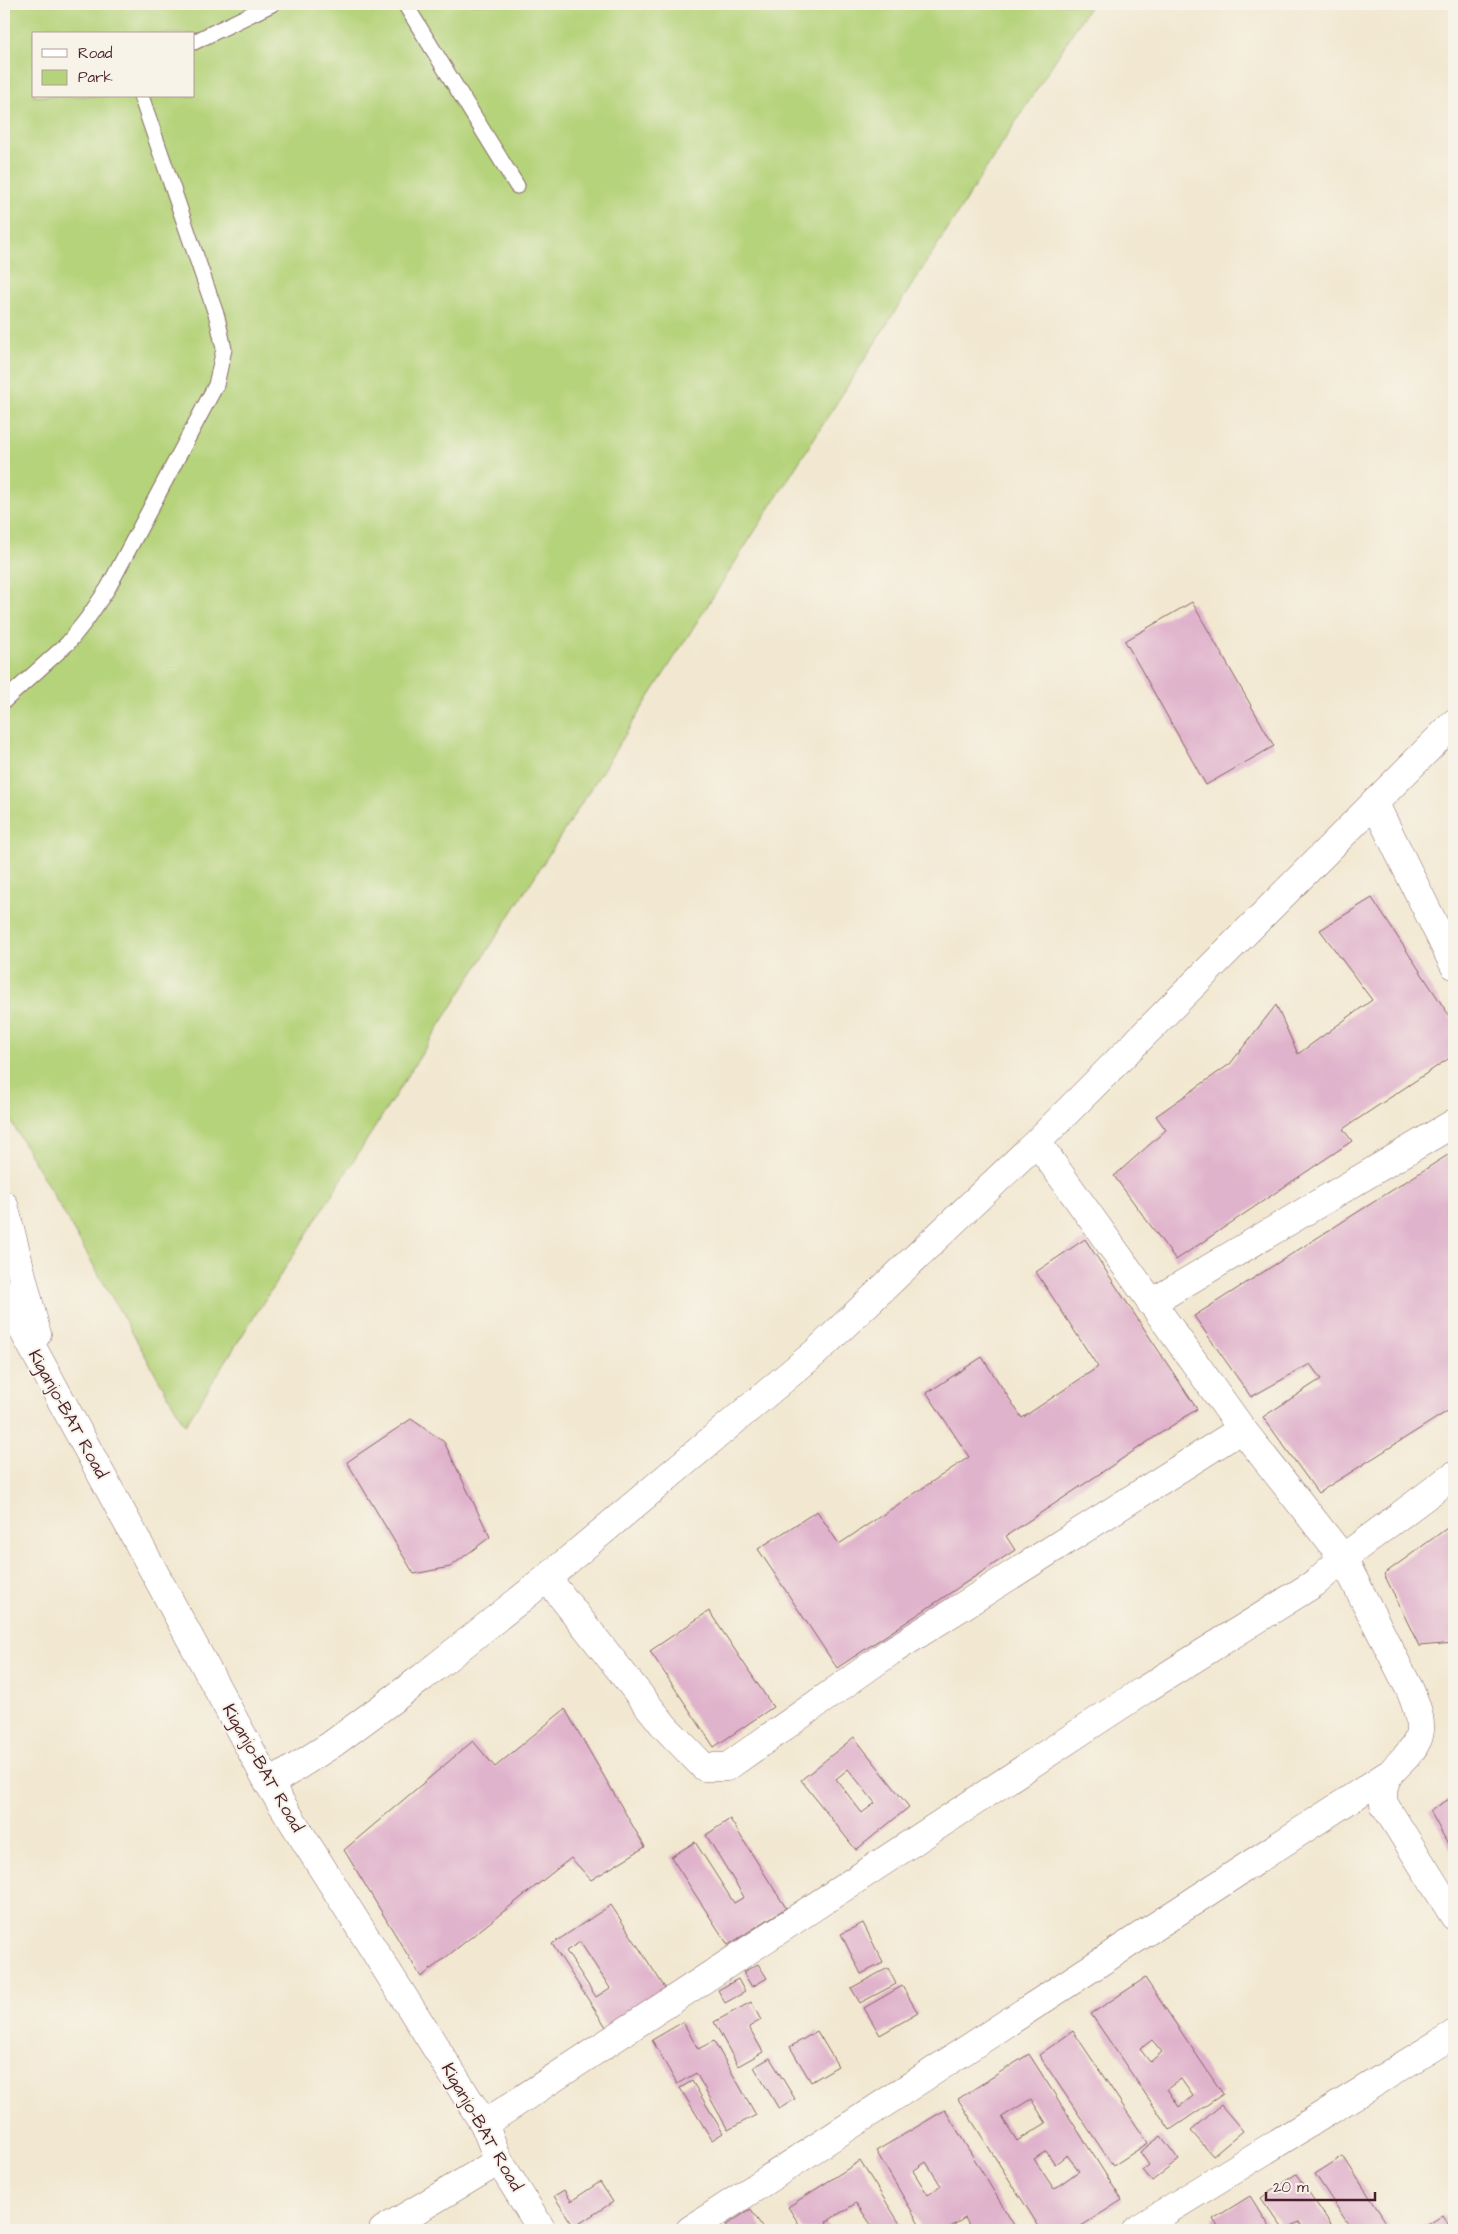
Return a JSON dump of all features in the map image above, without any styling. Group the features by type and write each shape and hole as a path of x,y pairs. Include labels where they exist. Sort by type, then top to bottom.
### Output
{"street":[{"path":"269,1784 331,1746 408,1689 547,1578 816,1352 1037,1142 1454,723"},
{"path":"1374,802 1454,965"},
{"path":"1152,1303 1454,1123"},
{"path":"690,2230 1387,1776 1402,1762 1419,1738 1419,1711 1343,1558 1242,1430 1037,1142"},
{"path":"4,1205 48,1376"},
{"name":"Kiganjo-BAT Road","path":"4,1295 269,1784 484,2124 499,2161 542,2230"},
{"path":"547,1578 665,1726 704,1766 727,1767 890,1652 1242,1430"},
{"path":"484,2124 1144,1690 1316,1583 1343,1558 1454,1476"},
{"path":"1387,1776 1382,1792 1384,1804 1454,1916"},
{"path":"1136,2230 1454,2034"},
{"path":"383,2230 499,2161"}],"lane":[{"path":"195,42 272,4"},
{"path":"405,4 517,186"},
{"path":"4,700 68,643 88,619 108,588 216,385 224,349 217,317 142,98"}],"green space":[{"path":"4,4 1091,4 185,1425 4,1109"}],"building":[{"path":"1192,602 1274,746 1206,785 1125,641"},
{"path":"1372,898 1454,1023 1454,1055 1343,1129 1352,1141 1176,1260 1114,1176 1166,1130 1156,1116 1230,1064 1276,1005 1298,1054 1372,1000 1320,930"},
{"path":"1454,1151 1454,1407 1318,1493 1263,1417 1321,1379 1310,1364 1251,1397 1194,1316"},
{"path":"1085,1239 1197,1409 1006,1536 1015,1550 837,1668 758,1549 817,1511 839,1544 969,1457 927,1393 982,1357 1022,1418 1098,1367 1036,1272"},
{"path":"411,1419 444,1442 490,1537 450,1567 414,1574 347,1462"},
{"path":"1454,1523 1454,1643 1419,1646 1384,1574"},
{"path":"709,1611 773,1707 714,1747 650,1651"},
{"path":"565,1709 645,1847 591,1880 571,1858 421,1977 344,1850 473,1741 495,1767"},
{"path":"854,1737 909,1807 856,1850 801,1780","holes":["848,1769 875,1803 862,1813 836,1779"]},
{"path":"1454,1796 1454,1855 1430,1811"},
{"path":"730,1819 786,1908 728,1945 671,1857 695,1842 734,1903 744,1897 706,1835"},
{"path":"611,1905 669,1994 610,2033 552,1944","holes":["580,1942 610,1988 596,1997 566,1951"]},
{"path":"863,1923 883,1963 861,1974 841,1934"},
{"path":"758,1964 767,1978 752,1987 743,1972"},
{"path":"888,1968 896,1984 860,2003 851,1988"},
{"path":"1145,1978 1223,2094 1170,2130 1091,2014","holes":["1152,2040 1162,2052 1150,2062 1140,2049","1181,2079 1193,2096 1179,2107 1167,2089"]},
{"path":"738,1979 745,1992 725,2003 718,1990"},
{"path":"902,1986 918,2013 880,2035 864,2008"},
{"path":"751,2002 761,2020 749,2027 763,2052 738,2066 714,2022"},
{"path":"683,2022 698,2049 714,2041 756,2115 728,2130 696,2073 677,2084 652,2040"},
{"path":"817,2031 838,2066 811,2082 790,2047"},
{"path":"1073,2031 1148,2143 1113,2166 1039,2055"},
{"path":"1029,2054 1122,2200 1075,2230 1041,2230 958,2099","holes":["1031,2099 1046,2123 1017,2141 1002,2117","1046,2151 1055,2164 1067,2155 1079,2171 1054,2189 1034,2159"]},
{"path":"770,2058 795,2099 779,2109 754,2067"},
{"path":"692,2081 723,2133 712,2140 680,2088"},
{"path":"1221,2105 1243,2131 1213,2156 1191,2131"},
{"path":"945,2110 1017,2230 972,2230 965,2218 949,2228 951,2230 923,2230 876,2151","holes":["926,2162 941,2186 928,2195 913,2171"]},
{"path":"1161,2136 1179,2160 1152,2181 1143,2170 1149,2165 1140,2152"},
{"path":"1343,2156 1391,2230 1352,2230 1315,2174"},
{"path":"860,2161 904,2230 866,2230 872,2226 856,2203 826,2222 831,2230 803,2230 788,2207"},
{"path":"1296,2174 1335,2230 1305,2230 1299,2222 1284,2230 1261,2198"},
{"path":"600,2182 613,2202 574,2227 554,2196 564,2190 571,2201"},
{"path":"1250,2196 1272,2230 1220,2230 1213,2219"},
{"path":"751,2209 764,2230 729,2230 726,2225"},
{"path":"1443,2215 1453,2230 1420,2230"}]}
